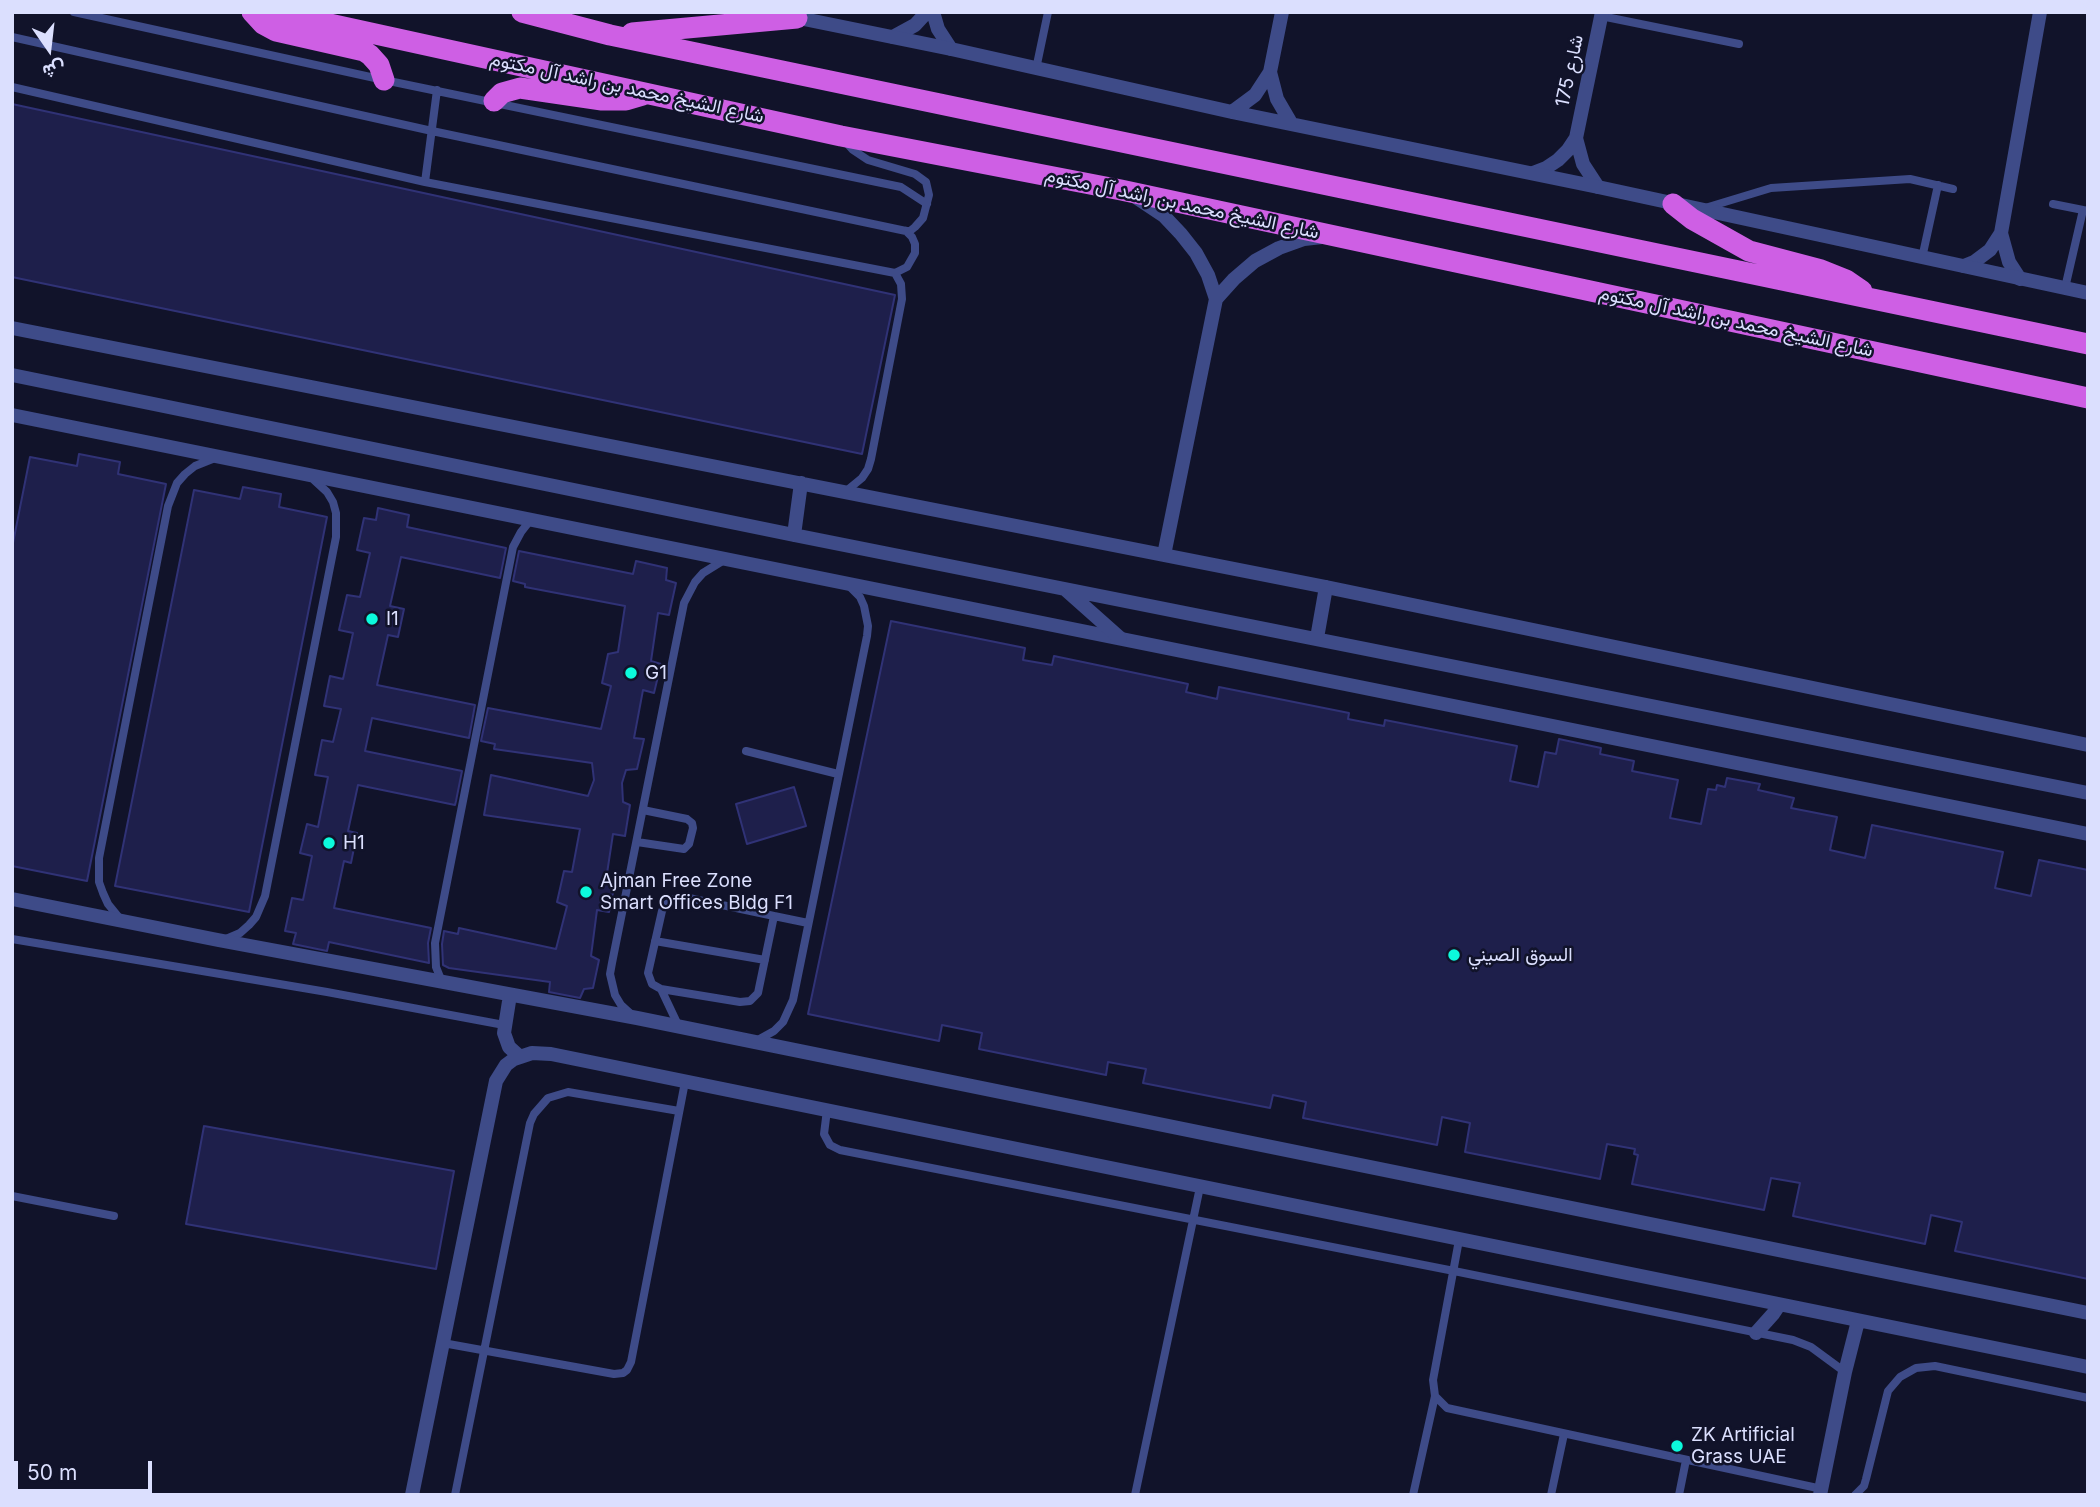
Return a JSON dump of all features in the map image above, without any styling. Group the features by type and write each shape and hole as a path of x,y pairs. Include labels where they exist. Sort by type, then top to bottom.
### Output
{"highway":[{"path":"252,12 263,24 276,31 364,51 379,65 384,80"},
{"name":"شارع الشيخ محمد بن راشد آل مكتوم","path":"275,12 841,136 1121,190 2088,398"},
{"path":"522,12 610,34 2088,344"},
{"path":"610,34 798,15"},
{"path":"494,101 502,93 520,88 614,101 626,100 648,92"},
{"path":"1672,204 1692,219 1749,251 1821,270 1846,280 1872,299"}],"street":[{"path":"772,12 798,15 1232,112 1533,173 2088,293"},
{"path":"893,37 915,24 927,12"},
{"path":"933,12 938,29 951,49"},
{"path":"1232,112 1255,95 1270,72 1282,12"},
{"path":"1964,266 1990,250 2001,233 2040,12"},
{"name":"شارع 175","path":"1533,173 1558,160 1576,138 1602,14"},
{"path":"1270,72 1277,99 1291,122"},
{"name":"شارع 175","path":"1576,138 1583,164 1598,187"},
{"path":"1121,190 1154,209 1181,234 1208,275 1216,299 1164,555"},
{"path":"2001,233 2009,262 2020,279"},
{"path":"1216,299 1255,261 1304,239 1331,235"},
{"path":"12,328 1326,587 2088,745"},
{"path":"12,376 2088,793"},
{"path":"12,415 2088,834"},
{"path":"794,534 801,484"},
{"path":"1317,638 1326,587"},
{"path":"1065,589 1120,638"},
{"path":"12,899 637,1018 2088,1313"},
{"path":"510,995 504,1026 505,1040 519,1056"},
{"path":"412,1495 494,1090 500,1072 506,1065 519,1056 532,1053 551,1054 2088,1367"},
{"path":"1756,1333 1779,1305"},
{"path":"1821,1492 1858,1321"}],"lane":[{"path":"74,12 384,80 901,187 927,204"},
{"path":"1036,69 1048,12"},
{"path":"1602,14 1739,44"},
{"path":"12,37 432,131 906,231 920,223 929,195 929,188 921,177 869,160 853,150 841,136"},
{"path":"12,87 425,182 895,273 907,267 915,253 915,244 906,231"},
{"path":"425,182 437,90"},
{"path":"1698,210 1771,188 1910,179 1953,189"},
{"path":"1922,258 1938,185"},
{"path":"2053,204 2086,211 2065,288"},
{"path":"845,492 862,478 871,458 902,299 901,284 895,273"},
{"path":"123,922 103,893 99,858 168,506 177,483 185,474 207,460 219,457"},
{"path":"218,940 240,933 249,925 256,917 265,895 336,537 333,502 327,492 309,476"},
{"path":"442,982 436,967 435,943 513,547 532,518"},
{"path":"637,1018 615,995 610,974 684,603 688,592 703,573 724,560"},
{"path":"752,1042 774,1031 789,1012 808,923 868,626 860,597 845,583"},
{"path":"746,751 838,774"},
{"path":"637,842 684,849 689,844 692,828 692,823 687,819 643,810"},
{"path":"774,916 758,993 750,1001 661,989 652,984 648,973 662,911 665,905 676,898 689,898 808,923"},
{"path":"12,939 327,992 504,1026"},
{"path":"655,941 765,960"},
{"path":"661,989 679,1027"},
{"path":"443,1343 614,1374 627,1370 631,1362 685,1082"},
{"path":"455,1495 530,1123 540,1105 548,1098 568,1093 679,1111"},
{"path":"827,1110 824,1134 830,1144 840,1150 1454,1271 1802,1343 1845,1372"},
{"path":"1135,1495 1199,1187"},
{"path":"12,1196 114,1216"},
{"path":"1413,1495 1435,1396 1433,1380 1459,1240"},
{"path":"1855,1495 1864,1486 1888,1391 1900,1377 1916,1368 1935,1366 2088,1398"},
{"path":"1435,1396 1447,1408 1821,1492"},
{"path":"1551,1495 1564,1434"},
{"path":"1679,1495 1686,1460"}],"building":[{"path":"12,104 895,295 862,454 12,277"},
{"path":"79,454 120,462 118,474 166,484 87,881 12,866 12,548 30,457 77,466"},
{"path":"243,487 281,494 279,507 327,517 249,912 115,886 194,490 240,499"},
{"path":"378,508 409,515 407,527 506,548 500,578 401,557 390,606 404,609 398,637 388,635 377,685 475,705 469,738 372,718 365,751 462,771 456,801 455,805 358,785 348,831 357,833 351,863 344,861 334,908 431,928 428,943 429,963 329,942 327,951 293,944 296,933 285,931 292,898 303,900 312,856 300,853 307,824 318,827 328,777 315,775 322,740 333,742 341,709 324,706 330,676 343,679 353,633 339,630 347,595 360,597 370,553 357,550 364,518 376,520"},
{"path":"519,551 633,574 636,561 667,568 666,580 676,583 669,615 658,613 651,661 661,664 654,693 643,690 634,738 644,739 637,769 626,770 622,783 623,802 630,805 625,836 613,834 606,880 615,883 609,912 597,910 591,956 599,960 593,988 584,989 580,998 549,992 550,982 443,965 444,931 458,934 459,928 556,949 567,906 557,902 564,871 572,872 580,829 484,815 491,775 588,796 594,780 592,763 494,749 495,744 481,741 488,708 601,729 611,686 602,683 608,654 618,652 625,606 525,587 525,584 513,581"},
{"name":"السوق الصيني","path":"891,621 1025,648 1023,660 1052,665 1054,656 1188,684 1186,692 1217,699 1219,687 1349,713 1348,719 1384,726 1385,720 1517,746 1510,781 1538,787 1545,752 1556,754 1559,739 1601,748 1600,754 1634,761 1632,771 1678,780 1670,818 1701,824 1708,789 1716,790 1717,785 1725,787 1727,778 1760,784 1758,790 1794,798 1791,808 1837,817 1830,850 1865,858 1872,825 2003,852 1995,888 2031,896 2039,860 2088,870 2088,1279 1955,1251 1962,1222 1931,1215 1925,1244 1793,1216 1800,1183 1771,1178 1764,1210 1632,1184 1638,1155 1634,1154 1635,1149 1607,1144 1600,1179 1465,1152 1470,1123 1442,1117 1437,1145 1303,1118 1306,1102 1273,1095 1270,1108 1143,1083 1146,1069 1108,1062 1106,1075 979,1049 982,1033 942,1025 939,1041 808,1014"},
{"path":"794,787 806,826 747,844 736,804"},
{"path":"204,1126 454,1171 436,1269 186,1224"}],"place":[{"name":"I1","path":"372,619"},
{"name":"G1","path":"631,673"},
{"name":"H1","path":"329,843"},
{"name":"Ajman Free Zone Smart Offices Bldg F1","path":"586,892"},
{"name":"السوق الصيني","path":"1454,955"},
{"name":"ZK Artificial Grass UAE","path":"1677,1446"}]}
